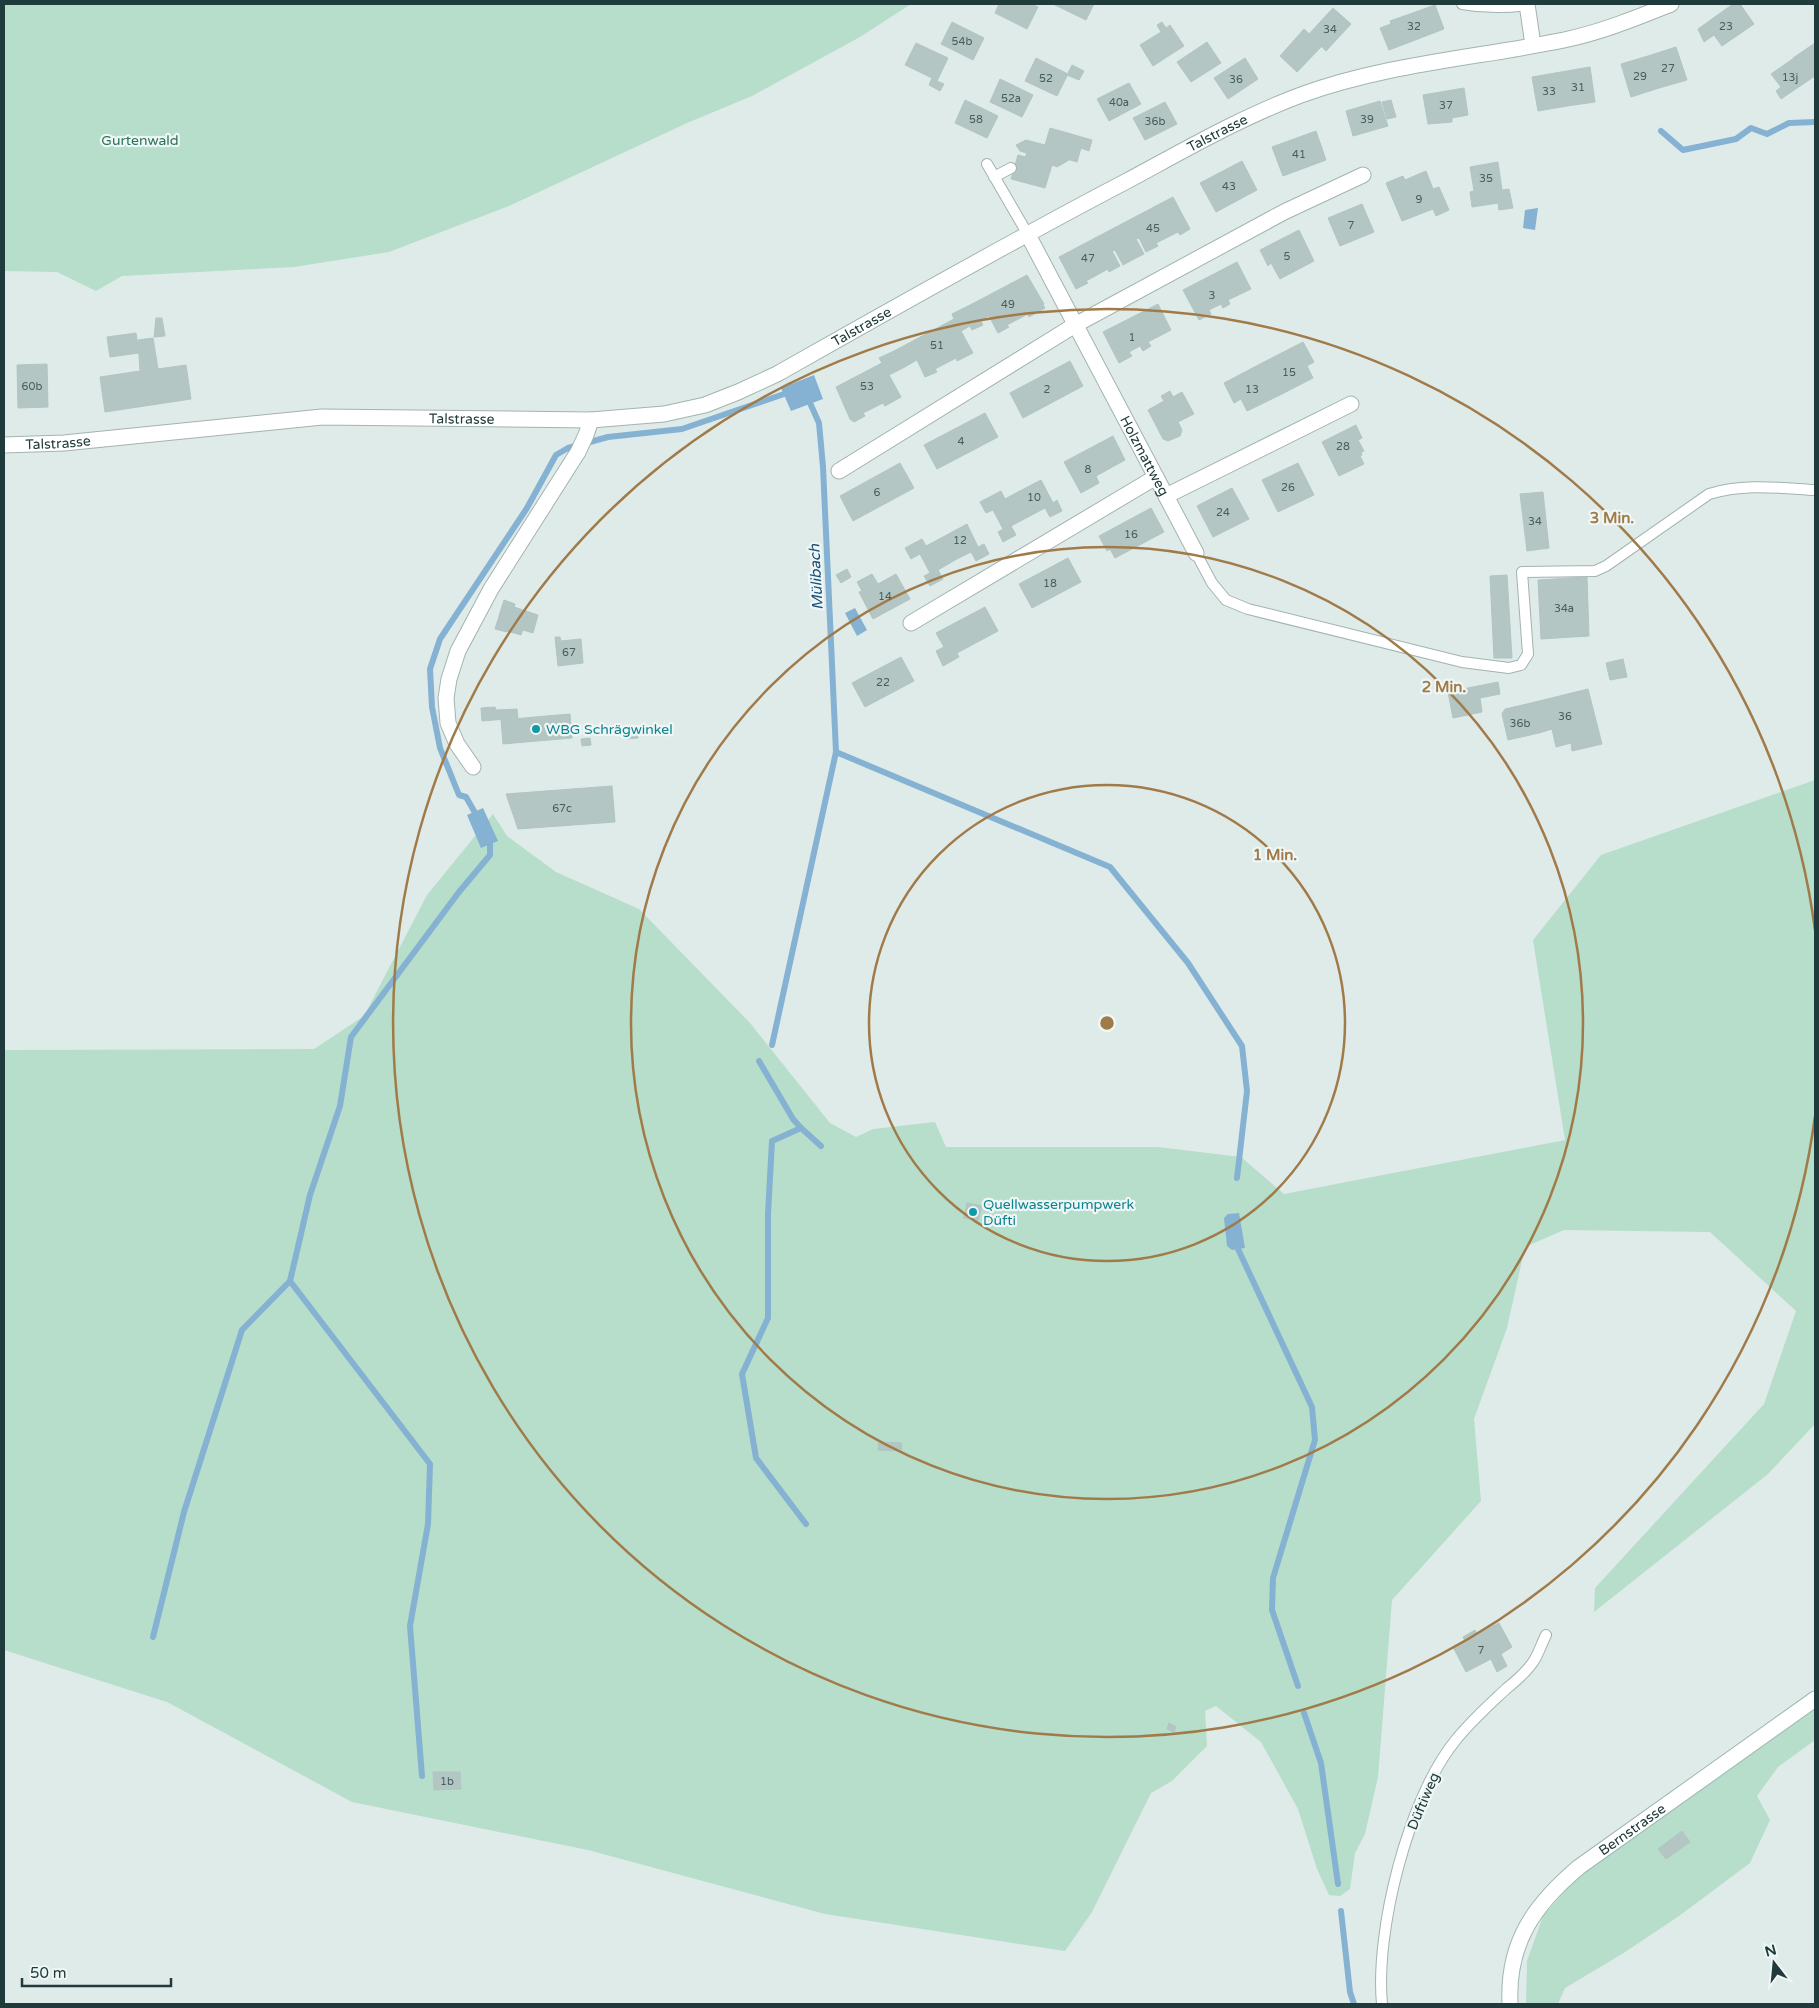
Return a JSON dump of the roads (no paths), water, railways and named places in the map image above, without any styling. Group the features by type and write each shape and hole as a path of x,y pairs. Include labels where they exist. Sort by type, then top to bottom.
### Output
{"street":[{"path":"1527,4 1533,45"},
{"name":"Talstrasse","path":"4,445 64,443 322,417 591,420 664,414 705,404 738,392 777,374 1027,234 1239,120 1302,95 1345,81 1416,64 1566,39 1618,26 1671,4"},
{"path":"840,470 1075,325 1284,212 1363,175"},
{"name":"Holzmattweg","path":"1027,234 1166,496 1351,404"},
{"path":"473,767 457,744 448,723 446,698 449,679 458,650 491,589 578,452 591,420"},
{"path":"911,623 1156,477"},
{"path":"1166,496 1196,553"},
{"name":"Bernstrasse","path":"1510,2004 1511,1971 1518,1946 1528,1922 1549,1893 1579,1866 1815,1699"}],"lane":[{"path":"1462,4 1502,7 1527,4"},
{"path":"987,164 1027,234"},
{"path":"994,177 1010,168"},
{"path":"1196,553 1212,583 1226,600 1248,609 1462,662 1509,668 1521,665 1528,654 1522,572 1595,570 1606,566 1709,494 1724,489 1741,487 1815,490"},
{"name":"Düftiweg","path":"1382,2004 1380,1971 1390,1904 1409,1833 1431,1778 1442,1758 1466,1728 1523,1674 1534,1660 1546,1635"}],"water":[{"path":"1538,208 1535,230 1523,228 1525,210"},
{"path":"814,375 823,399 791,411 781,388"},
{"path":"855,608 867,630 857,636 845,613"},
{"path":"483,808 498,841 481,848 467,815"},
{"path":"1239,1213 1245,1248 1232,1250 1227,1246 1224,1218 1228,1214"}],"waterway":[{"path":"1661,131 1683,150 1736,139 1751,128 1767,134 1789,123 1815,122"},
{"path":"474,811 466,797 459,795 440,748 432,707 430,669 440,639 527,508 556,455 568,448 608,437 682,429 784,394"},
{"name":"Mülibach","path":"772,1045 836,752 823,467 819,423 810,403"},
{"path":"836,752 1110,867 1188,963 1242,1046 1247,1091 1237,1178"},
{"path":"153,1637 184,1512 242,1330 290,1281 310,1195 340,1106 351,1037 459,892 490,855 490,844"},
{"path":"759,1061 793,1119 801,1128 772,1141 768,1214 768,1318 742,1374 756,1458 806,1524"},
{"path":"801,1128 821,1146"},
{"path":"1238,1249 1312,1407 1315,1440 1273,1578 1272,1610 1298,1686"},
{"path":"290,1281 430,1464 428,1524 410,1626 422,1776"},
{"path":"1304,1713 1321,1763 1338,1884"},
{"path":"1341,1911 1350,1992 1354,2004"}],"place":[{"name":"WBG Schrägwinkel","path":"536,729"},
{"name":"Quellwasserpumpwerk Düfti","path":"973,1212"}],"park label":[{"name":"Gurtenwald","path":"140,140"}]}
